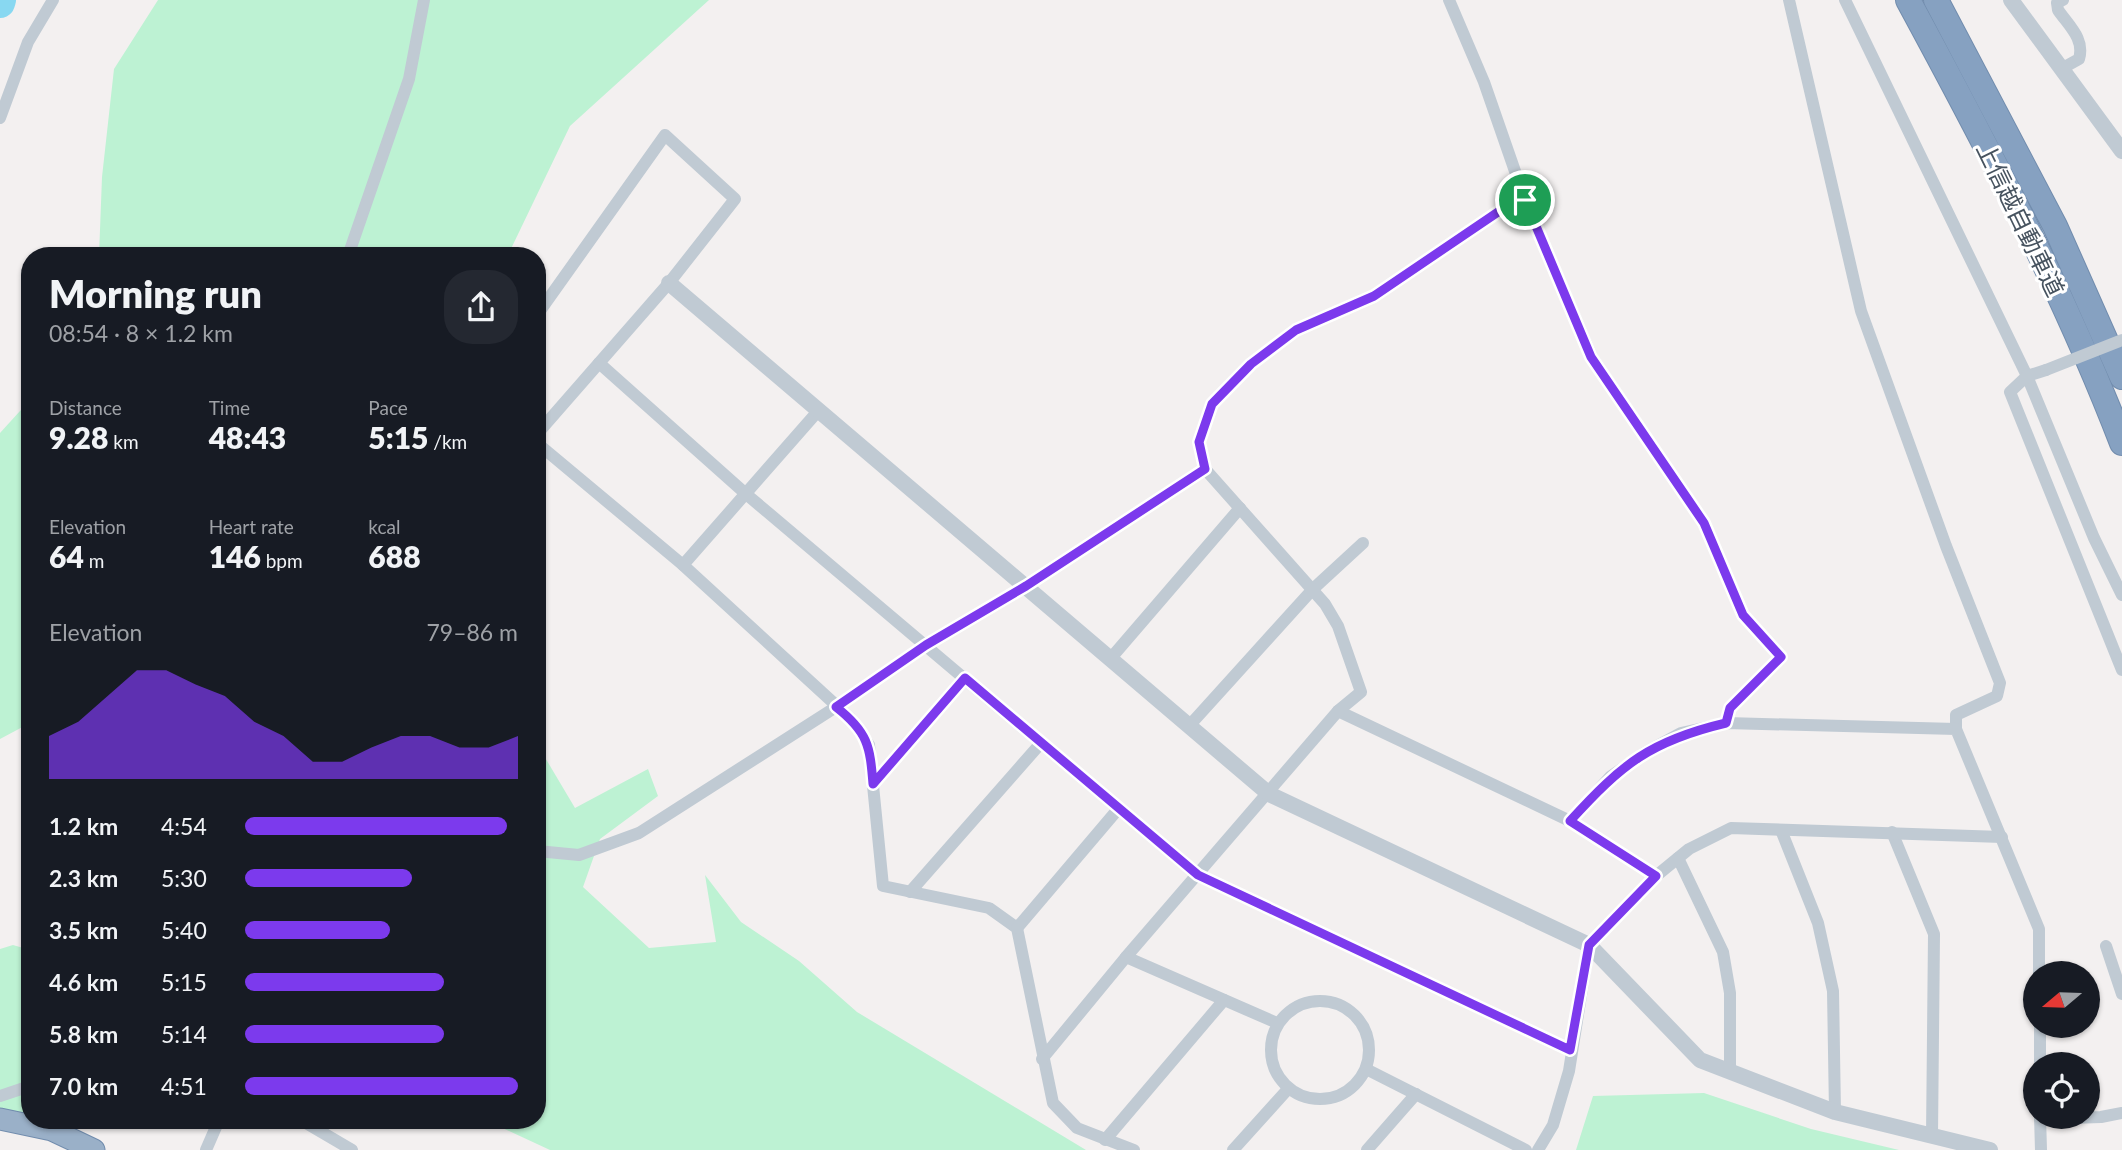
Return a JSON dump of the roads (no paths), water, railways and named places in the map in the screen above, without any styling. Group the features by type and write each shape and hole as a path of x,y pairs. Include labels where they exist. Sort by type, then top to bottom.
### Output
{"highway":[{"name":"上信越自動車道","path":"1908,0 2031,236 2074,328 2122,443"},
{"name":"上信越自動車道","path":"1936,0 2055,226 2122,377"},
{"path":"0,1119 21,1123"},
{"path":"47,1129 94,1150"}],"street":[{"path":"0,118 28,42 53,0"},
{"path":"351,247 409,79 424,0"},
{"path":"1448,0 1484,82 1525,200 1591,357 1704,523 1743,615 1781,657 1730,708 1726,723"},
{"path":"1789,0 1861,311 1946,546 2000,683 1997,696 1955,715 1956,729 2039,929 2039,961"},
{"path":"1845,0 2028,376 2094,538 2122,595"},
{"path":"2011,0 2122,151"},
{"path":"2061,69 2079,59 2082,49 2080,40 2057,10 2057,4 2063,0"},
{"path":"546,302 666,135 735,199 669,283 546,424"},
{"path":"1042,1059 1126,957 1338,711 1361,692 1338,626 1313,589 1205,469 1199,442 1212,404 1251,364 1296,330 1374,296 1501,210 1525,200"},
{"path":"669,283 1269,793 1589,945 1700,1060 1835,1112 1990,1150"},
{"path":"2122,340 2028,376 2010,392 2122,670"},
{"path":"599,363 746,494 1198,875 1570,1050"},
{"path":"683,565 819,410"},
{"path":"546,451 683,565 850,718 869,745 883,887 989,908 1017,928 1053,1103 1077,1128 1134,1150"},
{"path":"546,852 579,855 639,832 836,707 926,645 1026,586 1205,469"},
{"path":"1111,658 1240,508"},
{"path":"1189,726 1313,589 1363,542"},
{"path":"873,784 965,678"},
{"path":"1338,711 1570,821 1656,876"},
{"path":"1570,821 1610,777 1646,752 1681,733 1726,723 1956,729"},
{"path":"910,892 1041,743"},
{"path":"1017,928 1119,808"},
{"path":"1538,1150 1553,1125 1569,1071 1570,1050 1589,945 1656,876 1689,849 1731,828 2002,837"},
{"path":"1781,830 1818,923 1833,991 1835,1112"},
{"path":"1892,832 1934,934 1932,1136"},
{"path":"1678,858 1723,952 1730,993 1730,1071"},
{"path":"2106,946 2122,994"},
{"path":"1126,957 1277,1023"},
{"path":"1105,1140 1224,1000"},
{"path":"1326,1001 1343,1007 1360,1020 1366,1035 1370,1047 1366,1069 1355,1084 1325,1099 1309,1099 1288,1089 1281,1083 1272,1058 1271,1049 1277,1023 1291,1010 1309,1003 1326,1001"},
{"path":"1366,1069 1526,1150"},
{"path":"0,1096 21,1089"},
{"path":"1233,1150 1288,1089"},
{"path":"1367,1150 1416,1094"},
{"path":"2100,1117 2122,1112"},
{"path":"206,1150 215,1129"},
{"path":"316,1129 352,1150"},
{"path":"2040,1129 2041,1150"}]}
